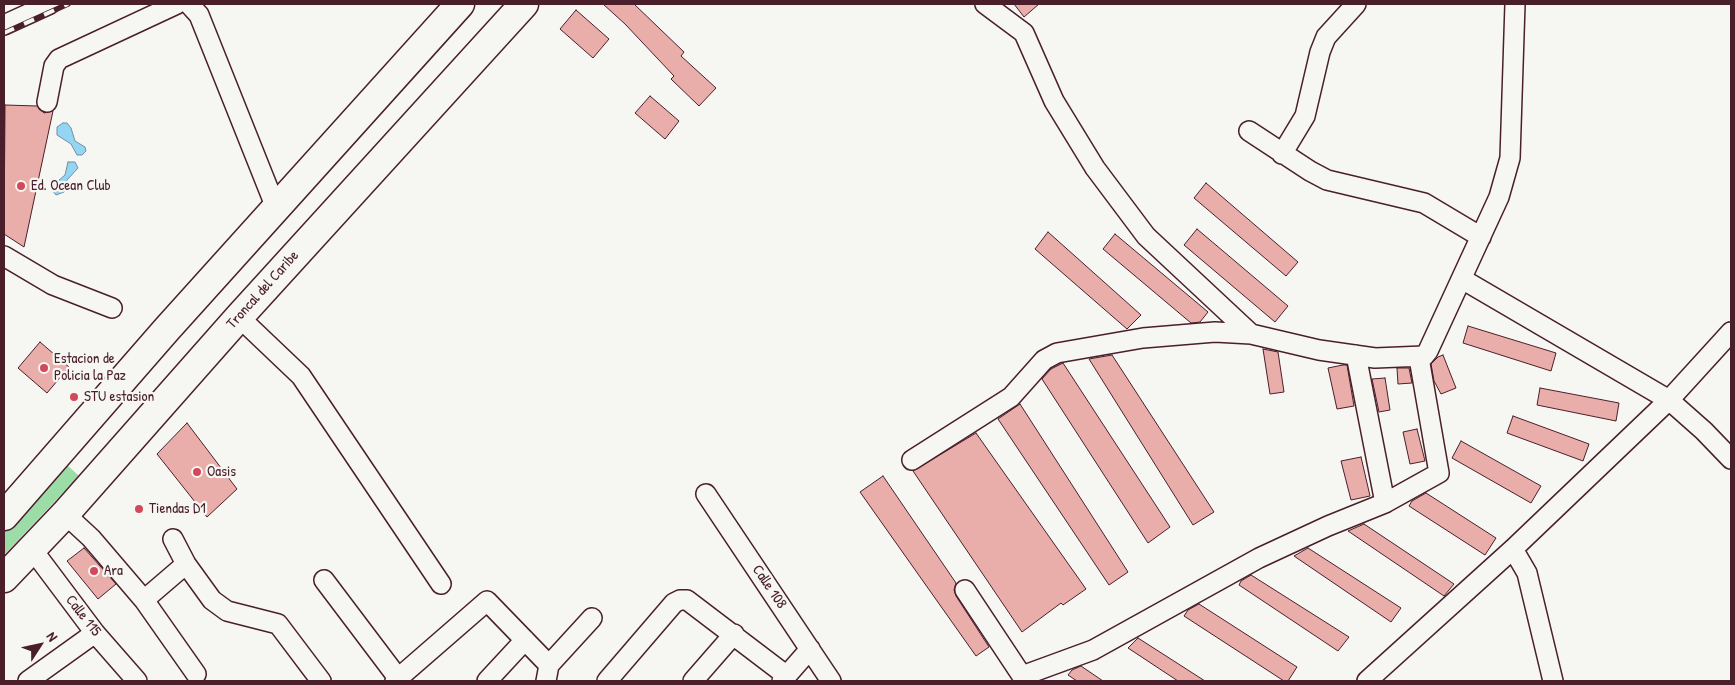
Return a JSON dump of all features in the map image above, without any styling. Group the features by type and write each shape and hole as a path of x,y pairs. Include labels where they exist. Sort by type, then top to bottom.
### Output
{"highway":[{"path":"9,504 460,4"},
{"name":"Troncal del Caribe","path":"4,578 66,514 239,317 524,4"}],"street":[{"path":"4,25 50,4"},
{"path":"47,102 54,66 59,59 177,4"},
{"path":"190,4 199,15 276,208"},
{"path":"985,4 1024,33 1054,101 1064,118 1095,168 1146,236 1251,334"},
{"path":"1282,154 1304,116 1320,52 1326,37 1356,4"},
{"path":"912,460 1011,397 1044,360 1057,353 1160,336 1215,332 1251,334 1319,350 1356,355 1419,358 1428,351 1482,237 1499,198 1510,158 1515,4"},
{"path":"1249,131 1282,154 1327,180 1424,203 1482,237"},
{"path":"4,256 53,285 112,308"},
{"path":"1462,279 1669,400 1704,431 1731,459"},
{"path":"239,317 301,376 441,584"},
{"path":"1367,681 1513,549 1669,400 1731,332"},
{"path":"1356,355 1385,503"},
{"path":"966,590 1022,676 1092,650 1259,558 1328,526 1385,503 1439,473 1419,358"},
{"name":"Calle 108","path":"706,494 830,681"},
{"path":"66,514 91,538 144,600 196,674"},
{"path":"173,539 186,564 212,600 227,611 278,624 321,681"},
{"path":"1513,549 1527,573 1553,681"},
{"name":"Calle 115","path":"32,550 95,633 137,681"},
{"path":"144,600 186,564"},
{"path":"324,580 397,680 487,601 525,640 547,673 592,618"},
{"path":"607,681 674,603 680,600 687,600 734,634 785,678 810,649"},
{"path":"28,681 95,633"},
{"path":"693,681 734,634"},
{"path":"486,681 525,640"}],"green space":[{"path":"65,463 79,476 4,555 4,532"}],"water":[{"path":"67,123 71,128 75,141 85,147 86,151 82,155 77,155 71,144 57,135 57,127"},
{"path":"68,162 75,162 78,168 67,180 64,192 56,195 52,190 52,186 65,175"}],"building":[{"path":"603,4 634,4 684,52 681,56 716,88 699,106 671,79 674,76 625,24"},
{"path":"1014,4 1039,4 1024,17"},
{"path":"576,10 609,39 593,58 560,29"},
{"path":"650,96 679,121 665,139 635,113"},
{"name":"Ed. Ocean Club","path":"5,105 37,106 44,113 53,111 24,247 4,234"},
{"path":"1206,183 1298,262 1286,276 1194,198"},
{"path":"1197,229 1288,306 1275,322 1184,245"},
{"path":"1048,232 1141,315 1127,329 1035,249"},
{"path":"1115,234 1208,312 1200,322 1191,323 1103,249"},
{"path":"1468,326 1556,353 1551,371 1463,343"},
{"name":"Estacion de Policia la Paz","path":"40,342 69,367 47,393 18,368"},
{"path":"1263,349 1278,352 1284,392 1270,394"},
{"path":"1112,355 1214,512 1193,525 1089,359"},
{"path":"1443,355 1456,388 1441,394 1434,381 1431,364"},
{"path":"1063,363 1170,527 1148,543 1042,379 1051,369"},
{"path":"1347,365 1354,406 1337,409 1328,368"},
{"path":"1397,368 1409,368 1412,383 1398,384"},
{"path":"1385,378 1390,410 1379,412 1372,379"},
{"path":"1540,388 1619,403 1616,421 1537,405"},
{"path":"1020,404 1128,572 1109,585 998,419"},
{"path":"1513,416 1589,444 1583,461 1507,433"},
{"name":"Oasis","path":"187,423 237,489 207,517 157,454"},
{"path":"1417,429 1425,461 1410,464 1403,432"},
{"path":"976,433 1086,589 1063,605 1061,603 1022,632 913,471"},
{"path":"1461,441 1541,486 1531,503 1452,458"},
{"path":"1361,457 1370,496 1351,500 1341,461"},
{"path":"883,476 956,583 954,590 956,596 989,647 976,656 860,492"},
{"path":"1426,493 1496,538 1485,555 1409,506 1412,501"},
{"path":"1364,524 1454,584 1444,596 1348,531"},
{"name":"Ara","path":"84,548 116,584 98,599 67,561"},
{"path":"1308,548 1401,608 1391,622 1294,556"},
{"path":"1251,575 1349,637 1338,651 1239,585 1241,581"},
{"path":"1199,604 1297,667 1288,681 1284,681 1184,616 1188,610"},
{"path":"1138,638 1205,681 1178,681 1128,648"},
{"path":"1081,666 1103,681 1077,681 1068,675 1072,670"}],"railway":[{"path":"4,33 68,4"}],"place":[{"name":"Ed. Ocean Club","path":"21,186"},
{"name":"Estacion de Policia la Paz","path":"44,368"},
{"name":"STU estasion","path":"74,397"},
{"name":"Oasis","path":"197,472"},
{"name":"Tiendas D1","path":"139,509"},
{"name":"Ara","path":"94,571"}]}
